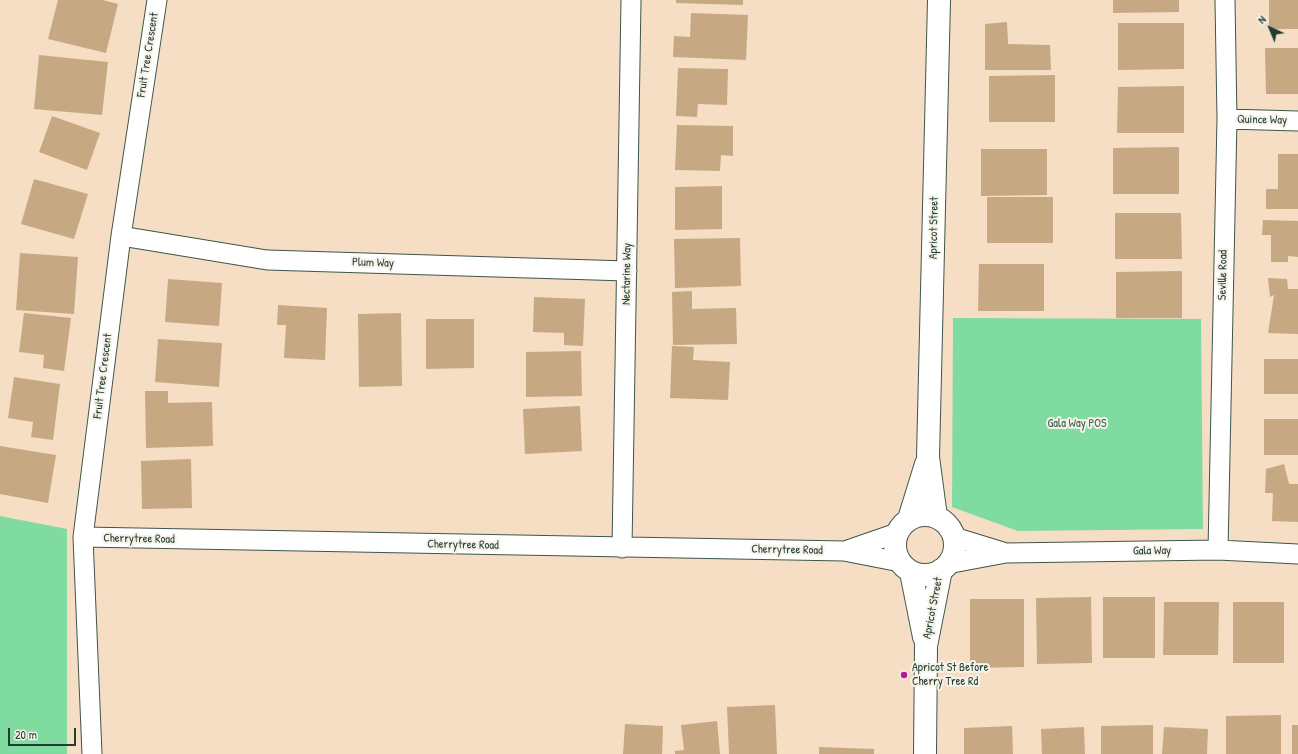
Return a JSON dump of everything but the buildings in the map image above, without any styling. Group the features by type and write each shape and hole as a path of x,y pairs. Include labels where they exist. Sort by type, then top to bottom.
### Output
{"street":[{"name":"Fruit Tree Crescent","path":"92,754 83,538 121,236 157,0"},
{"name":"Nectarine Way","path":"622,548 631,0"},
{"name":"Apricot Street","path":"936,517 928,457 939,0"},
{"name":"Seville Road","path":"1218,550 1227,119 1226,0"},
{"name":"Quince Way","path":"1227,119 1298,121"},
{"name":"Plum Way","path":"121,236 267,260 627,271"},
{"name":"Apricot Street","path":"903,526 928,457"},
{"path":"928,515 945,522 954,537 953,552 944,567 933,574 922,575 905,567 896,552 903,526 917,516 928,515"},
{"name":"Cherrytree Road","path":"844,551 903,526"},
{"name":"Gala Way","path":"954,537 1006,553"},
{"name":"Cherrytree Road","path":"83,538 844,551 905,567"},
{"name":"Gala Way","path":"944,567 1006,553 1218,550 1298,554"},
{"name":"Apricot Street","path":"905,567 926,646"},
{"name":"Apricot Street","path":"924,754 926,646 944,567"}],"green space":[{"name":"Gala Way POS","path":"953,318 1201,319 1203,529 1018,531 952,507"},
{"path":"0,516 67,529 67,754 0,754"}],"place":[{"name":"Apricot St Before Cherry Tree Rd","path":"904,675"}]}
